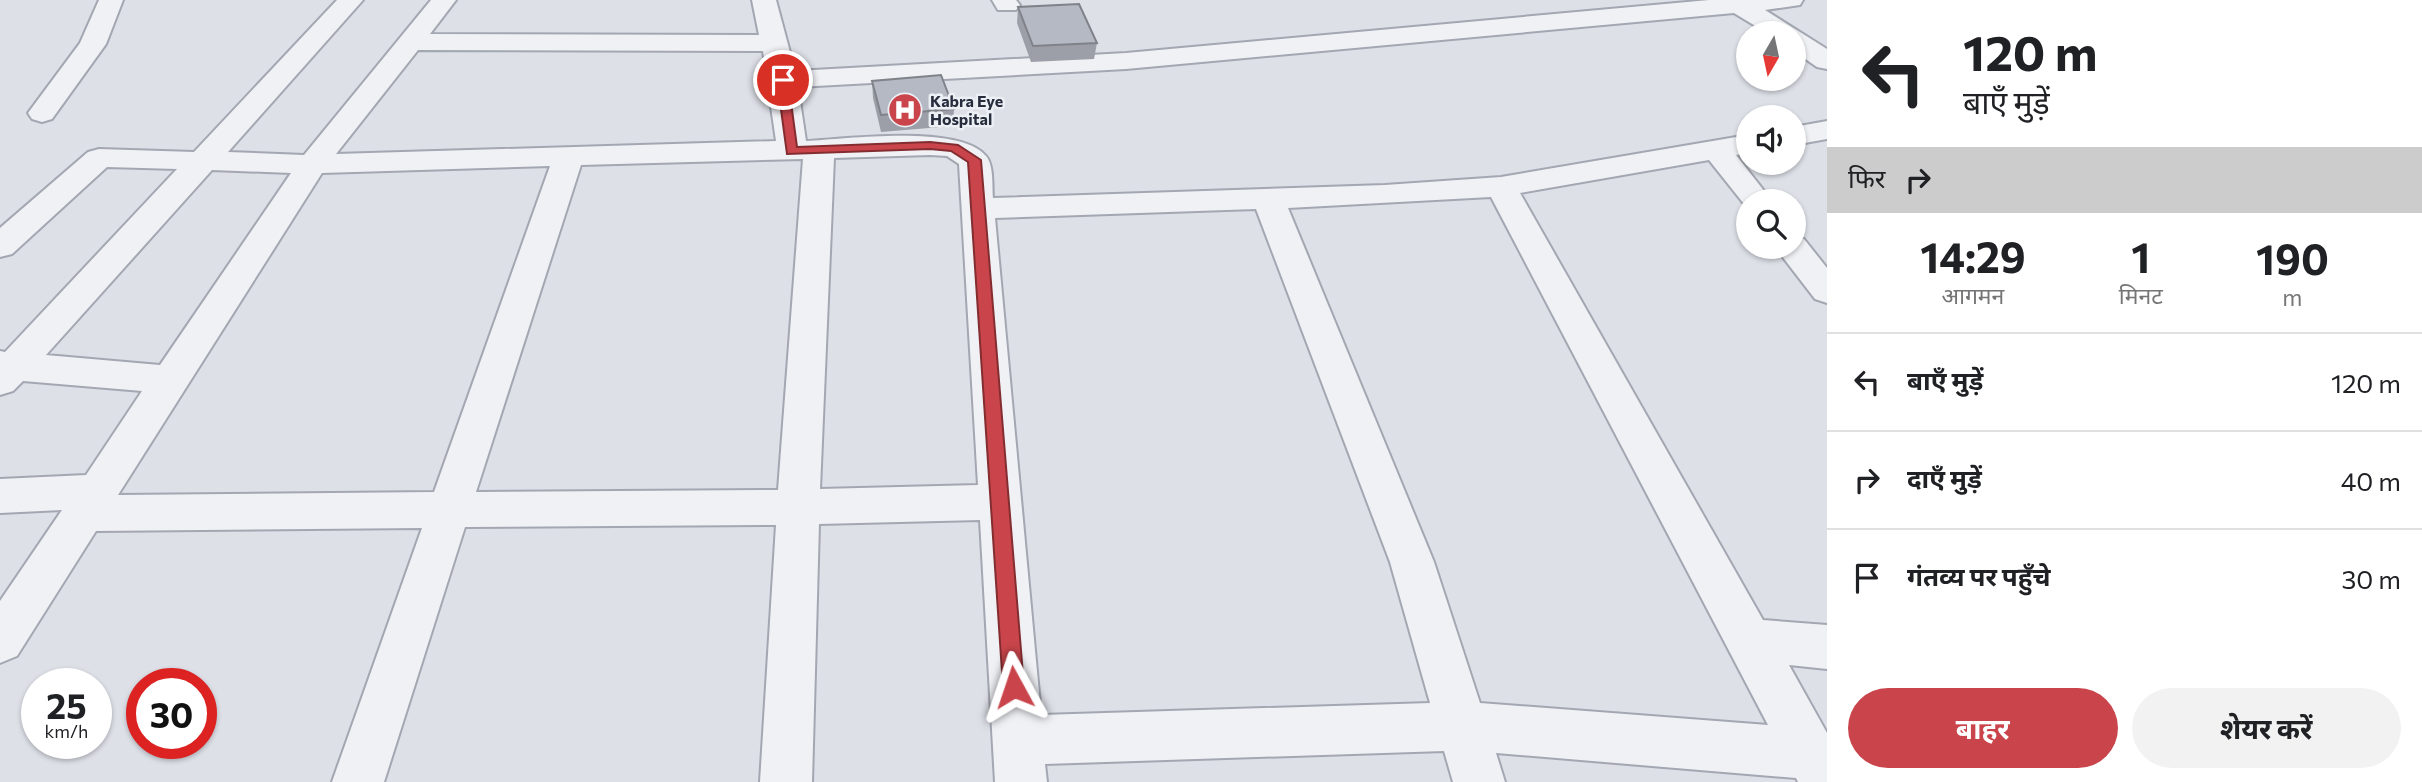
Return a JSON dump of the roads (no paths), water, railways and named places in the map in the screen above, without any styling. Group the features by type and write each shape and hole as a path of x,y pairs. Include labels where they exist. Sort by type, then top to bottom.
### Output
{"street":[{"path":"42,113 93,44 111,0"},
{"path":"4,371 351,0"},
{"path":"0,641 312,164 444,0"},
{"path":"764,0 783,80 805,151 798,507 786,782"},
{"path":"783,80 1126,61 1791,0"},
{"path":"1736,3 1765,21"},
{"path":"410,42 774,43"},
{"path":"1806,48 1827,61"},
{"path":"1806,134 1827,130"},
{"path":"0,246 99,158 198,163 312,164 930,146 954,148 974,160 1019,761 1461,726 1818,768"},
{"path":"976,209 1268,199 1501,187 1736,146"},
{"path":"1716,149 1736,151"},
{"path":"1716,149 1747,189"},
{"path":"1806,156 1827,158"},
{"path":"358,782 568,157"},
{"path":"1501,187 1818,768"},
{"path":"1268,199 1412,562 1479,782"},
{"path":"1802,259 1827,291"},
{"path":"4,371 171,380"},
{"path":"0,496 91,502 451,510 999,502"},
{"path":"1748,640 1827,647"}],"place":[{"name":"Kabra Eye Hospital","path":"905,110"}]}
